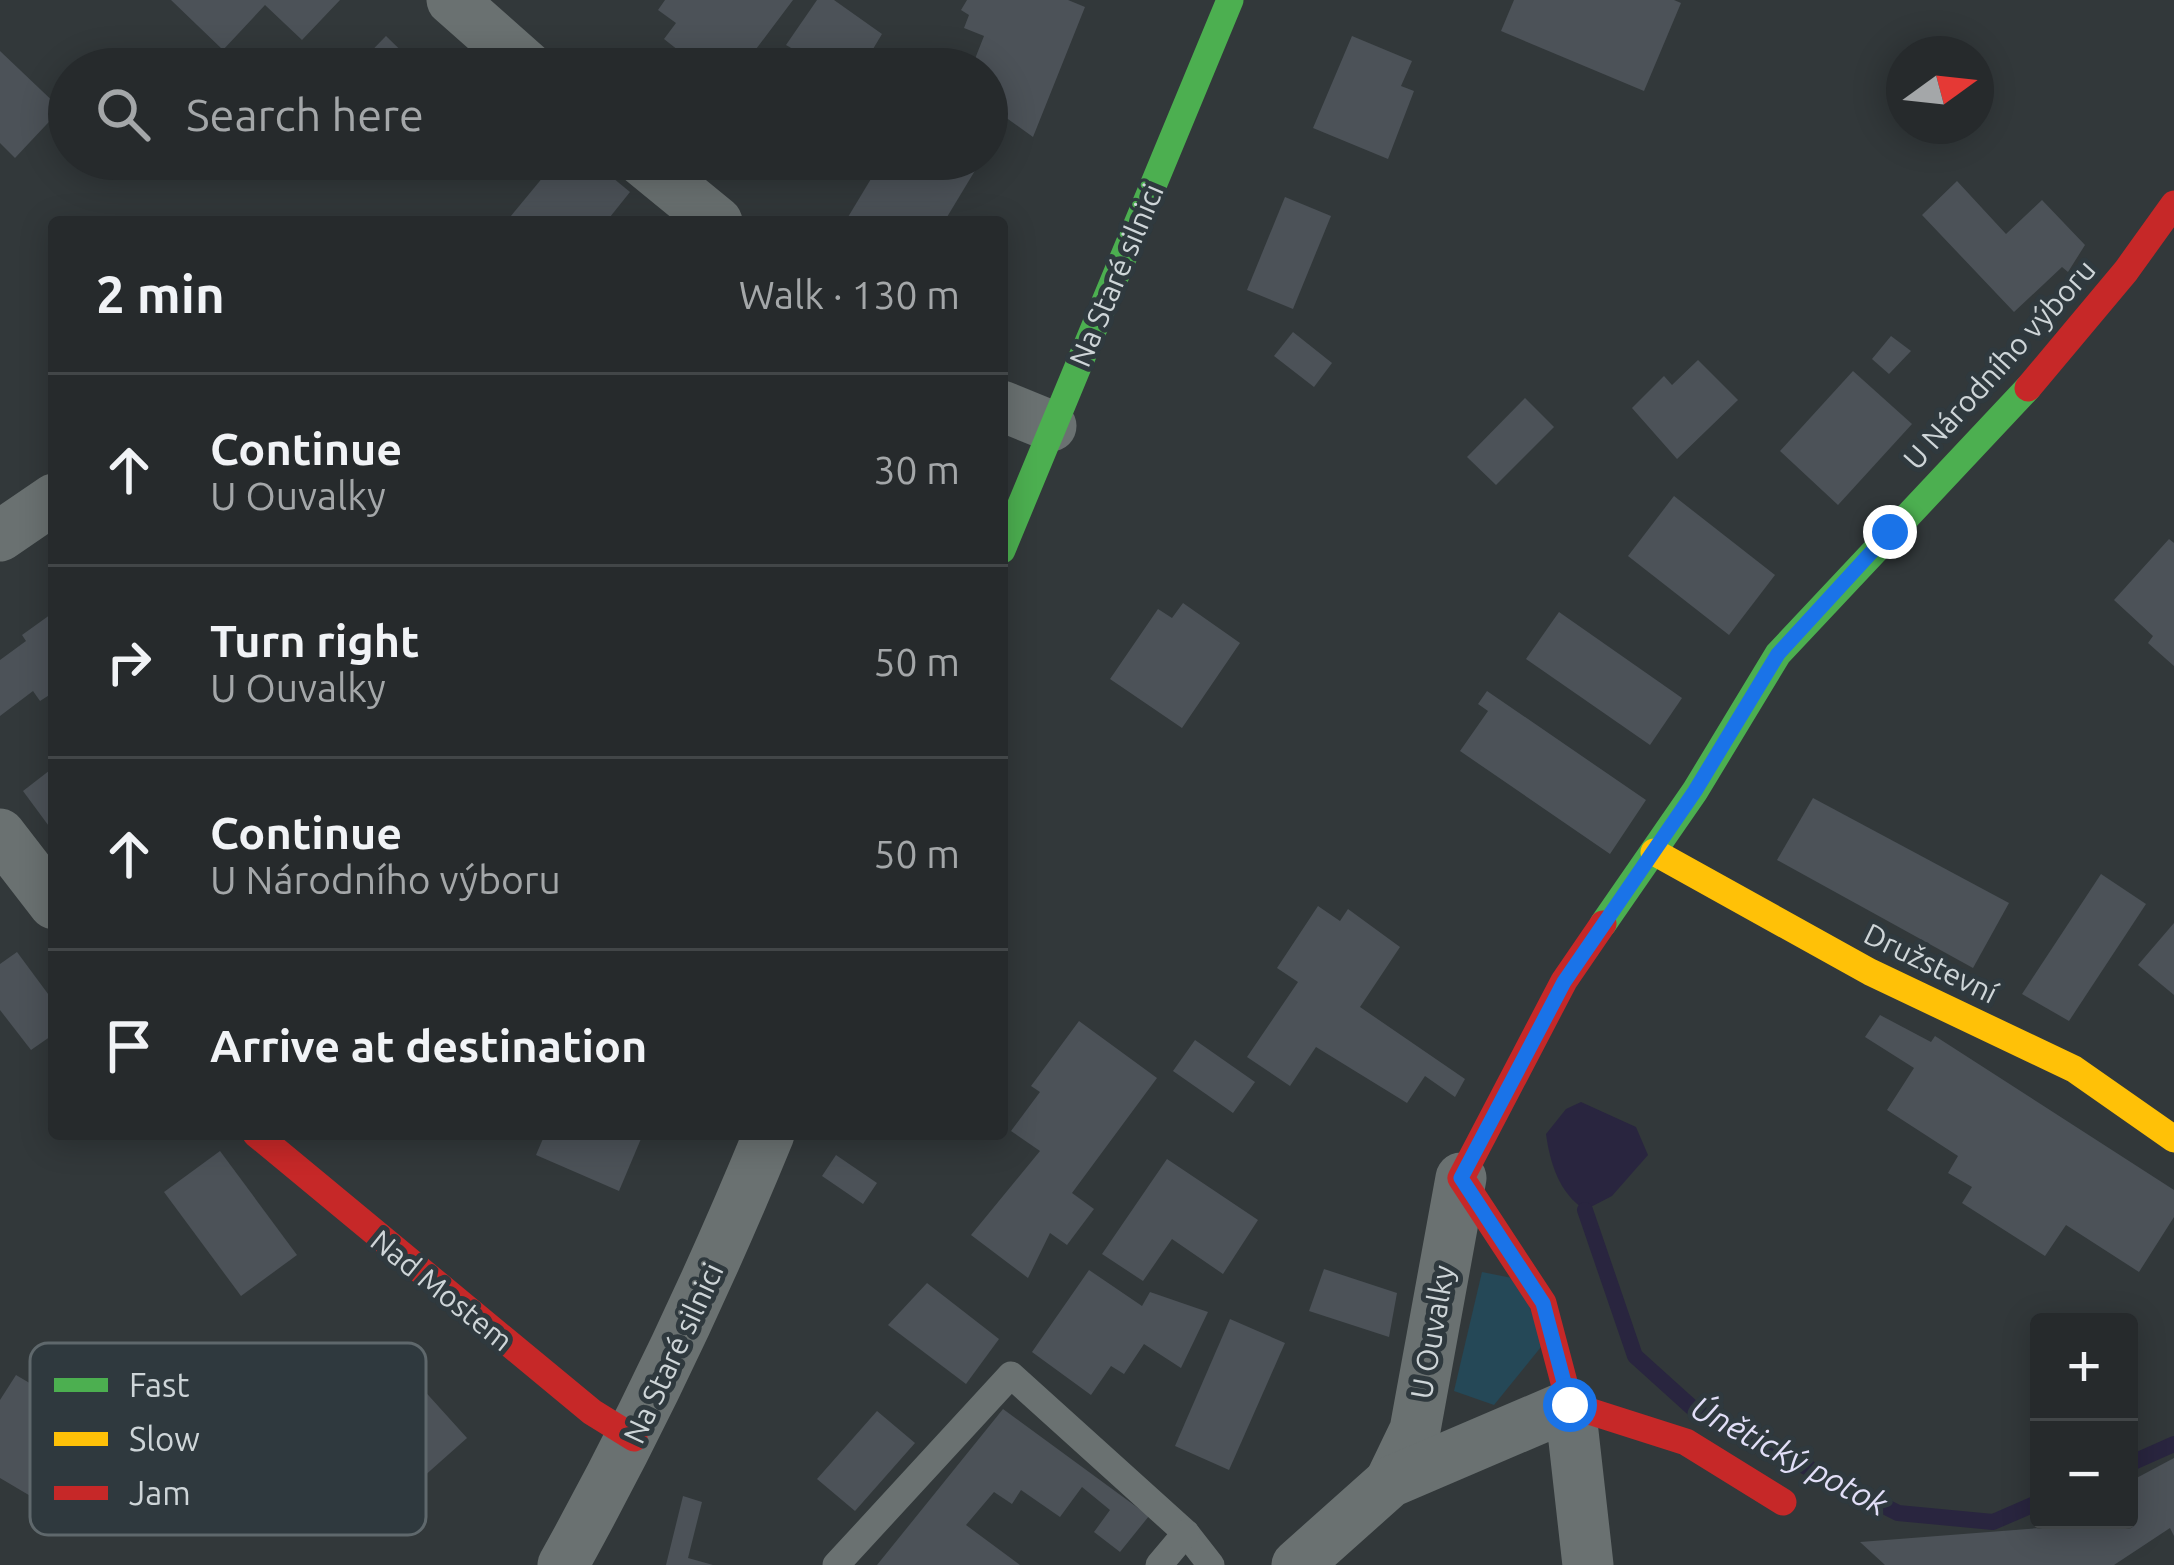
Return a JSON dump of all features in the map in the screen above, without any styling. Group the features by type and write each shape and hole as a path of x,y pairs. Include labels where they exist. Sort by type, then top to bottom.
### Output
{"street":[{"path":"452,0 506,48"},
{"name":"Na Staré silnici","path":"1008,535 1230,0"},
{"path":"666,180 711,216"},
{"name":"U Národního výboru","path":"1654,852 1778,654 2009,411 2126,271 2174,205"},
{"path":"1008,408 1051,426"},
{"path":"0,536 48,503"},
{"path":"0,834 48,896"},
{"name":"Družstevní","path":"1654,852 1870,972 2074,1069 2174,1139"},
{"name":"U Ouvalky","path":"1390,1483 1415,1430 1461,1178 1564,982 1654,852"},
{"name":"Nad Mostem","path":"263,1140 592,1412 634,1438"},
{"name":"Na Staré silnici","path":"563,1565 634,1438 704,1292 767,1140"},
{"path":"1461,1178 1543,1303 1570,1405 1588,1565"},
{"path":"1570,1405 1686,1442 1783,1502"},
{"name":"U Ouvalky","path":"1297,1565 1390,1483 1570,1405"}],"lane":[{"path":"836,1565 1011,1375 1186,1533 1211,1565"},
{"path":"1160,1565 1186,1533"}],"shaded area":[{"path":"1581,1102 1636,1127 1648,1155 1612,1196 1585,1210 1557,1176 1546,1134 1566,1109"},
{"path":"1482,1272 1517,1279 1545,1342 1494,1405 1454,1391"}],"building":[{"path":"171,0 340,0 302,40 265,5 221,48"},
{"path":"665,0 793,0 757,48 675,48 664,39 676,23 658,10"},
{"path":"817,0 834,0 882,34 874,48 786,45"},
{"path":"967,0 1068,0 1085,7 1033,137 1008,119 1008,48 979,48 984,36 964,28 969,15 961,10"},
{"path":"1514,0 1681,3 1644,91 1501,31"},
{"path":"386,36 398,48 374,48"},
{"path":"1352,36 1412,61 1401,86 1414,91 1388,159 1313,128"},
{"path":"0,51 48,97 48,123 15,158 0,143"},
{"path":"541,180 615,180 630,192 611,216 511,216"},
{"path":"870,180 969,180 948,216 849,216"},
{"path":"1957,181 2006,234 2042,200 2085,245 2068,272 2062,267 2014,312 1922,215"},
{"path":"1285,197 1331,216 1293,309 1247,290"},
{"path":"1293,332 1332,363 1314,387 1274,356"},
{"path":"1891,336 1911,351 1889,374 1872,359"},
{"path":"1698,360 1738,400 1677,459 1632,408 1664,376 1672,385"},
{"path":"1853,371 1912,424 1838,505 1780,451"},
{"path":"1525,398 1554,427 1496,485 1467,457"},
{"path":"1674,496 1775,575 1729,635 1628,556"},
{"path":"2169,539 2174,543 2174,666 2148,643 2153,636 2114,600"},
{"path":"1183,603 1240,643 1182,728 1110,679 1158,609 1172,618"},
{"path":"1559,612 1682,698 1650,745 1526,659"},
{"path":"48,616 48,696 40,701 33,691 0,716 0,660 26,641 22,635"},
{"path":"1487,691 1646,800 1610,854 1460,751 1488,711 1478,704"},
{"path":"48,772 48,825 23,791"},
{"path":"1813,798 2009,903 1973,968 1777,860"},
{"path":"2101,874 2146,904 2069,1021 2022,994"},
{"path":"1318,906 1340,921 1348,909 1400,947 1360,1007 1465,1079 1455,1097 1425,1076 1407,1103 1316,1047 1290,1086 1247,1057 1298,982 1277,968"},
{"path":"2174,923 2174,995 2138,965"},
{"path":"17,952 48,994 48,1038 31,1050 0,1010 0,964"},
{"path":"1880,1015 1931,1042 1935,1036 2174,1190 2174,1217 2139,1272 2066,1225 2045,1256 1962,1203 1972,1187 1948,1173 1958,1156 1887,1110 1914,1068 1865,1037"},
{"path":"1079,1021 1157,1078 1072,1193 1094,1209 1067,1245 1050,1233 1028,1278 971,1235 1040,1151 1011,1131 1040,1092 1031,1086"},
{"path":"1195,1040 1255,1082 1233,1113 1173,1071"},
{"path":"542,1140 640,1140 619,1191 536,1155"},
{"path":"220,1151 297,1255 241,1296 164,1192"},
{"path":"836,1155 877,1183 863,1204 822,1176"},
{"path":"1167,1159 1258,1220 1223,1274 1172,1239 1143,1281 1102,1254"},
{"path":"1324,1269 1397,1293 1389,1337 1309,1311"},
{"path":"1089,1270 1142,1306 1150,1292 1208,1312 1181,1368 1144,1344 1124,1374 1111,1366 1091,1395 1032,1352"},
{"path":"927,1283 999,1339 966,1384 888,1325"},
{"path":"1230,1319 1285,1343 1229,1470 1175,1446"},
{"path":"16,1375 30,1383 30,1496 0,1478 0,1400"},
{"path":"426,1393 467,1438 426,1474"},
{"path":"1003,1409 1149,1516 1120,1552 1094,1532 1110,1510 1082,1487 1060,1517 1021,1490 1012,1504 994,1492 966,1525 1020,1565 877,1565"},
{"path":"877,1411 915,1443 855,1511 817,1479"},
{"path":"2174,1458 2174,1536 2170,1528 2114,1565 1885,1565 1860,1542 2030,1529 2138,1529 2138,1477"},
{"path":"683,1496 702,1502 688,1558 713,1565 666,1565"}],"waterway":[{"name":"Únětický potok","path":"1585,1210 1635,1356 1697,1412 1898,1513 1993,1522 2030,1506"},
{"name":"Únětický potok","path":"2138,1460 2174,1444"}],"traffic: fast":[{"path":"1008,536 1230,0"},
{"path":"1603,924 1695,791 1778,654 2028,388"}],"traffic: slow":[{"path":"1654,852 1870,972 2074,1069 2174,1139"}],"traffic: jam":[{"path":"2028,388 2126,271 2174,204"},
{"path":"1603,924 1564,981 1461,1178 1543,1303 1570,1405 1686,1442 1783,1502"},
{"path":"263,1140 592,1412 634,1438"}],"route":[{"path":"1570,1405 1543,1303 1461,1178 1564,982 1695,791 1778,654 1890,532"}]}
